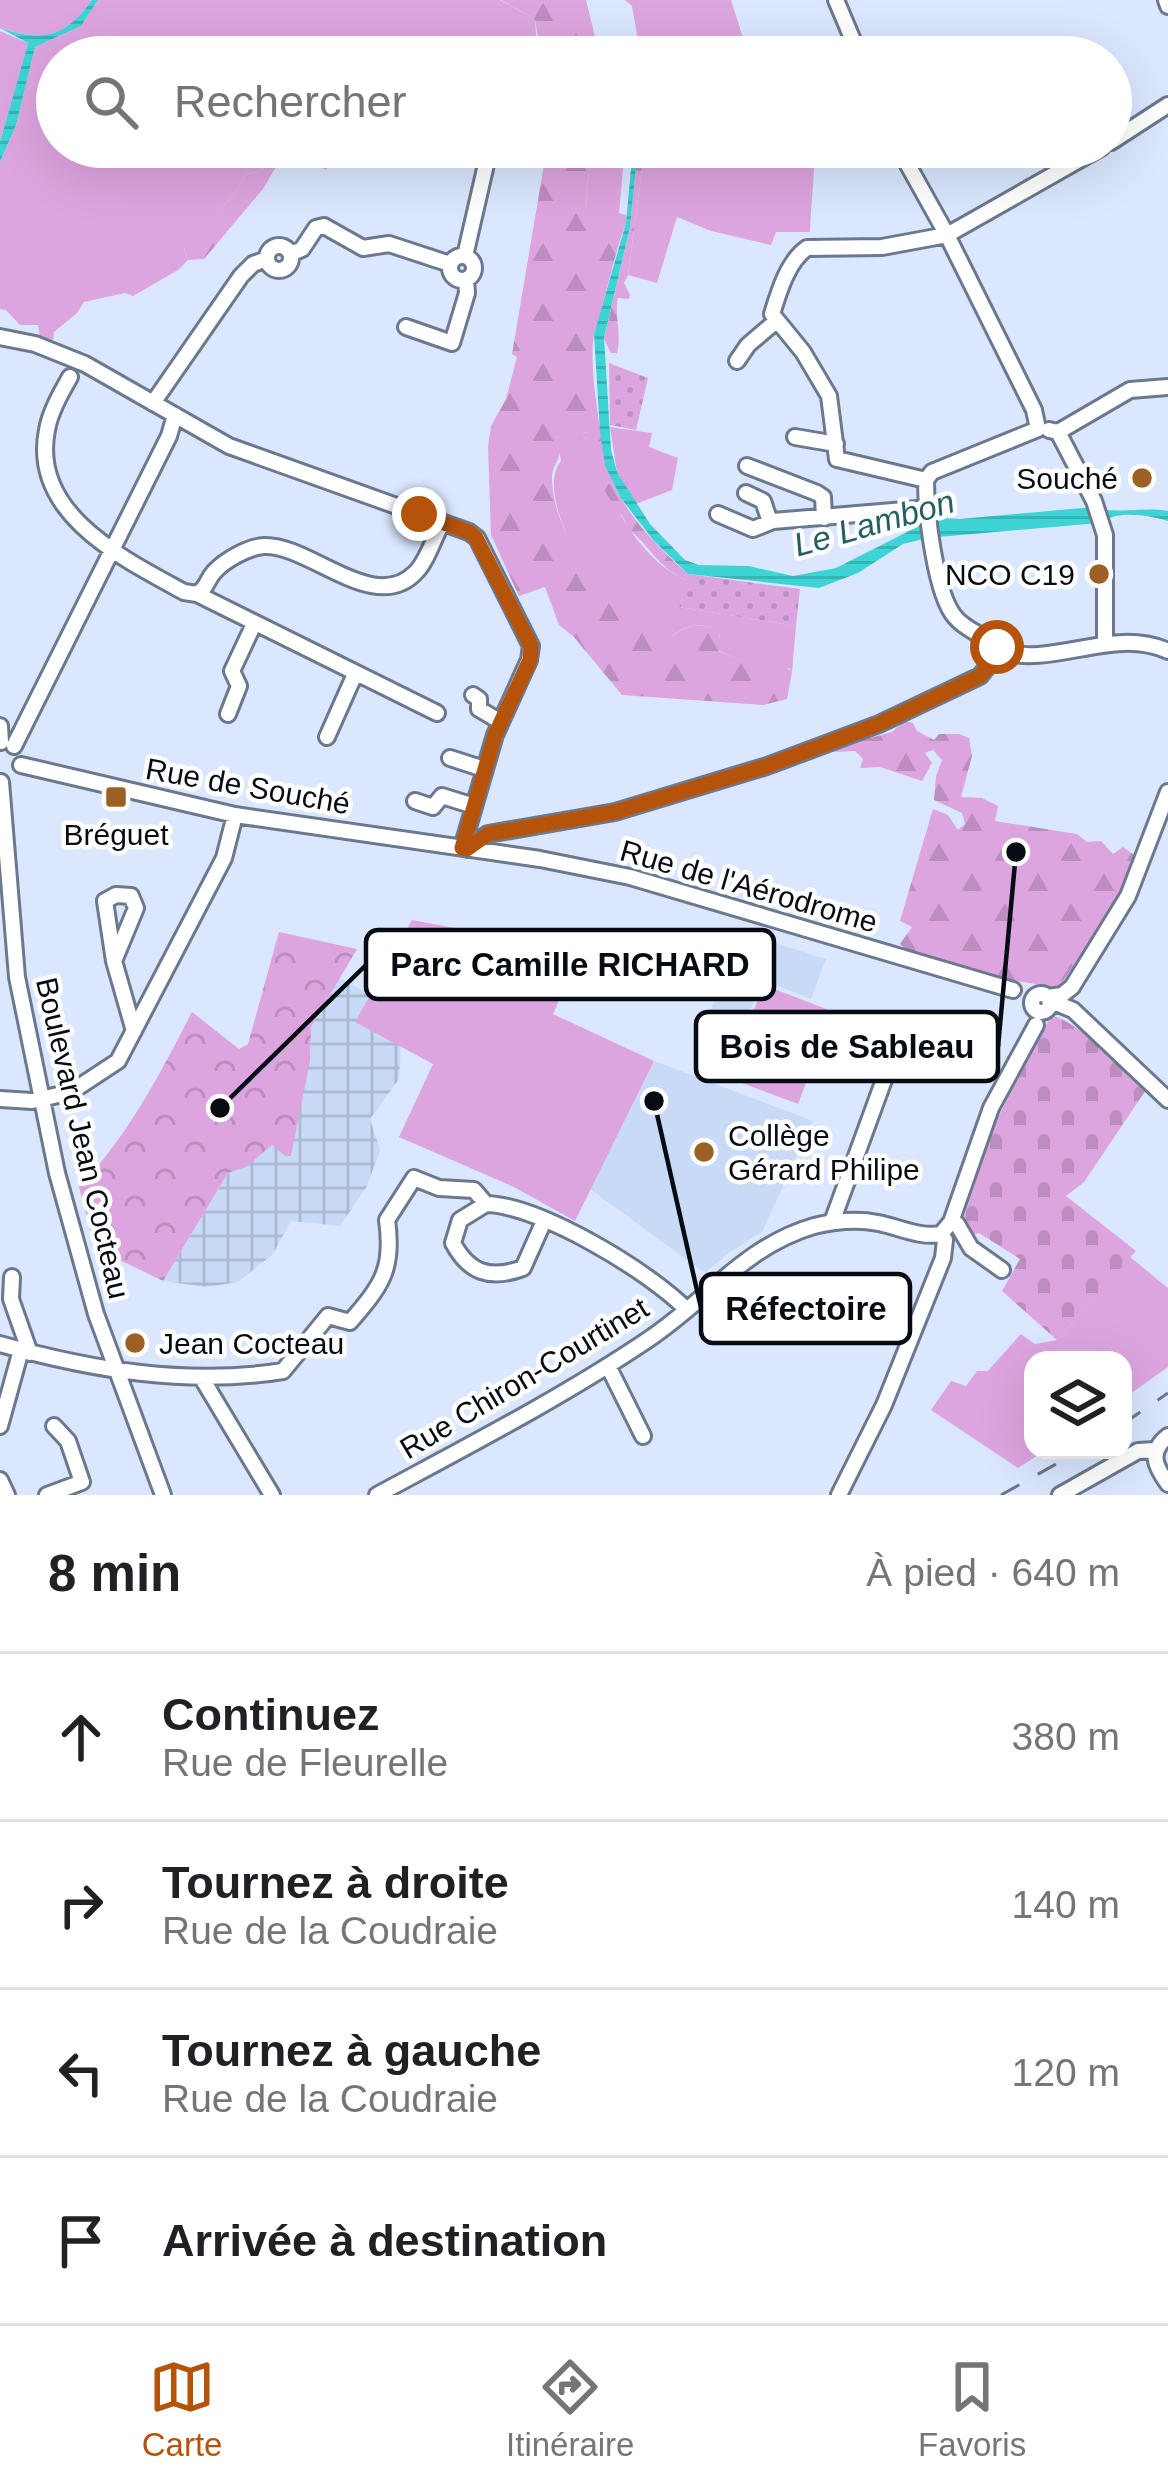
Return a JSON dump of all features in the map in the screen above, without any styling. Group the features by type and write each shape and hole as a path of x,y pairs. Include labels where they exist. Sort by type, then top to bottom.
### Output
{"street":[{"path":"836,0 851,36"},
{"path":"1132,128 1168,105"},
{"path":"406,327 452,344 467,293 466,279 452,275 484,168"},
{"path":"910,168 1034,410 1039,429"},
{"path":"926,480 837,459 830,396 772,314 779,291 800,251 882,247 947,235 1065,168"},
{"path":"153,403 241,276 267,259 271,248 279,245 291,254 302,249 316,228 324,226 363,248 388,244 458,260"},
{"path":"737,361 775,322"},
{"path":"0,337 85,364 229,446 476,538 531,646 530,660 484,769 465,848"},
{"path":"57,352 70,377"},
{"path":"99,374 70,377 47,428 48,477 71,514 112,550 184,592 197,594 437,712"},
{"path":"1168,387 1130,390 1058,432 1039,429 932,472 926,480 938,584 951,613 1000,651 1035,654 1105,643 1168,651"},
{"path":"5,743 112,550 175,415"},
{"path":"1058,432 1103,524 1105,643"},
{"path":"795,437 836,444"},
{"path":"747,466 818,493 824,500 824,518"},
{"path":"746,493 764,501 770,522"},
{"path":"718,514 753,529 770,522 930,513"},
{"path":"197,594 213,572 234,556 260,546 284,548 370,586 395,584 415,573 442,523"},
{"path":"228,714 238,686 232,670 254,624"},
{"path":"465,848 488,834 636,806 767,766 879,724 980,676 1000,651"},
{"path":"327,737 356,674"},
{"path":"473,695 479,699 479,709 501,722"},
{"path":"0,726 21,766 15,776 0,782"},
{"path":"450,758 484,769"},
{"name":"Rue de Souché","path":"21,766 235,814 465,848"},
{"name":"Boulevard Jean Cocteau","path":"0,782 17,977 41,1100 73,1234 115,1368 163,1495"},
{"path":"839,1495 889,1394 943,1258 946,1228 991,1108 1041,1006 1072,987 1128,896 1168,792"},
{"path":"416,801 433,808 442,796 474,806"},
{"path":"0,1099 41,1100 71,1093 118,1061 224,858 235,814"},
{"path":"493,852 512,832"},
{"name":"Rue de l'Aérodrome","path":"465,848 630,877 1012,990 1064,1012 1168,1100"},
{"path":"114,961 134,1031"},
{"path":"832,1222 885,1077"},
{"path":"0,1344 203,1380 283,1371 328,1316 350,1322 367,1302 392,1257 387,1220 414,1178 439,1188 474,1190 486,1204"},
{"path":"544,1221 523,1268 482,1273 464,1264 453,1243 460,1220 486,1204 508,1204 544,1221 629,1265 686,1310"},
{"name":"Rue Chiron-Courtinet","path":"381,1494 608,1366 751,1256 795,1233 832,1222 874,1222 926,1235 946,1228"},
{"path":"946,1228 957,1224 971,1248 1002,1270"},
{"path":"0,1426 25,1352 11,1299 12,1276"},
{"path":"608,1366 643,1436"},
{"path":"203,1380 272,1495"},
{"path":"47,1495 82,1482 68,1441 54,1426"},
{"path":"1168,1436 1155,1450 1156,1464 1168,1484"},
{"path":"1060,1495 1138,1450 1155,1450"},
{"path":"0,1480 7,1495"}],"shaded area":[{"path":"92,0 98,0 81,26 59,36 36,36 16,125 0,162 0,142 28,43 0,28 28,35 52,34"},
{"path":"631,168 636,168 630,227 604,338 611,450 617,472 650,524 685,560 793,576 836,568 919,526 926,526 928,538 903,544 858,573 819,588 688,574 654,541 620,497 605,465 600,432 594,334 626,223"},
{"path":"1093,507 1168,511 1168,521 1123,515 1099,523 938,537 936,518"},
{"path":"743,933 826,959 811,999 763,980 727,1065 693,1053"},
{"path":"340,978 371,995 356,1022 401,1046 399,1079 370,1119 380,1150 367,1186 340,1226 291,1221 273,1254 238,1282 207,1287 163,1281 228,1173 246,1166 272,1144 285,1156 310,1061 311,1027"},
{"name":"Collège Gérard Philipe","path":"654,1061 813,1121 762,1232 705,1273 590,1189"}],"green space":[{"path":"0,0 92,0 62,29 28,35 0,28"},
{"path":"98,0 500,0 535,19 536,36 59,36 81,26"},
{"path":"501,0 586,0 595,36 538,36 535,19"},
{"path":"625,0 731,0 742,36 637,36 632,6"},
{"path":"0,31 28,43 0,142"},
{"path":"35,47 36,168 262,168 246,174 199,241 189,242 184,249 188,260 178,270 133,296 125,293 84,302 54,332 53,340 40,338 38,325 20,325 0,309 0,162 16,125"},
{"path":"275,168 204,259 188,260 184,249 189,241 199,240 246,174"},
{"path":"543,168 590,168 587,211 612,214 626,223 593,346 598,415 608,463 620,497 634,518 688,574 687,580 669,570 628,529 603,486 589,432 557,436 560,451 552,481 564,528 604,598 672,636 690,627 708,626 720,632 718,651 755,666 784,665 792,672 787,699 763,705 622,695 559,625 545,587 519,596 491,535 488,447 517,357 512,354"},
{"path":"590,168 623,168 619,213 626,215 626,223 587,212"},
{"path":"636,168 642,168 624,283 630,295 629,299 618,298 618,346 617,353 611,353 604,339 630,227"},
{"path":"642,168 814,168 810,232 776,232 771,245 711,231 677,217 657,283 628,275"},
{"path":"609,363 648,378 636,430 610,425"},
{"path":"610,427 652,433 649,447 678,458 672,490 636,504 617,472"},
{"path":"590,432 601,474 623,518 652,556 687,580 679,607 796,626 792,672 755,667 717,650 720,633 708,627 690,627 672,636 627,616 605,599 565,532 554,491 561,461 557,435"},
{"path":"688,574 800,589 796,626 679,607"},
{"path":"904,721 934,740 939,734 969,738 972,756 961,797 982,798 998,806 995,821 1077,834 1087,842 1101,841 1113,854 1123,847 1137,857 1124,891 1059,987 950,966 900,944 912,927 900,921 933,809 948,815 958,830 965,824 962,813 934,800 942,760 933,750 925,753 932,763 922,781 880,767 860,768 863,759 855,751 834,752 833,748 892,732"},
{"path":"412,920 498,936 502,928 580,954 553,1014 654,1061 575,1221 514,1187 399,1137 433,1064 355,1022"},
{"path":"279,932 357,949 311,1027 310,1061 291,1156 272,1145 246,1167 228,1173 163,1281 95,1248 79,1187 128,1126 192,1012 239,1049 248,1044"},
{"path":"764,985 834,1012 798,1104 726,1077"},
{"path":"1051,1016 1087,1035 1146,1090 1084,1182 1066,1196 1136,1251 1057,1340 1002,1291 1020,1259 979,1233 972,1235 963,1219 996,1121"},
{"path":"1130,1257 1168,1288 1168,1367 1132,1393 1132,1351 1024,1351 1024,1459 1032,1459 1018,1468 931,1410 951,1381 966,1386 977,1371 988,1371 1021,1334 1035,1344 1057,1340"}],"railway":[{"path":"1132,1418 1168,1393"},
{"path":"1001,1495 1065,1459"}],"place":[{"name":"Souché","path":"1142,478"},
{"name":"NCO C19","path":"1099,574"},
{"name":"Bréguet","path":"116,797"},
{"name":"Bois de Sableau","path":"1016,852"},
{"name":"Réfectoire","path":"654,1101"},
{"name":"Parc Camille RICHARD","path":"220,1108"},
{"name":"Collège Gérard Philipe","path":"704,1152"},
{"name":"Jean Cocteau","path":"135,1343"}],"route":[{"path":"419,514 476,538 531,646 530,660 495,735 462,848 488,834 528,830 678,795 879,724 980,676 998,656 997,647"}],"water label":[{"name":"Le Lambon","path":"874,523"}]}
